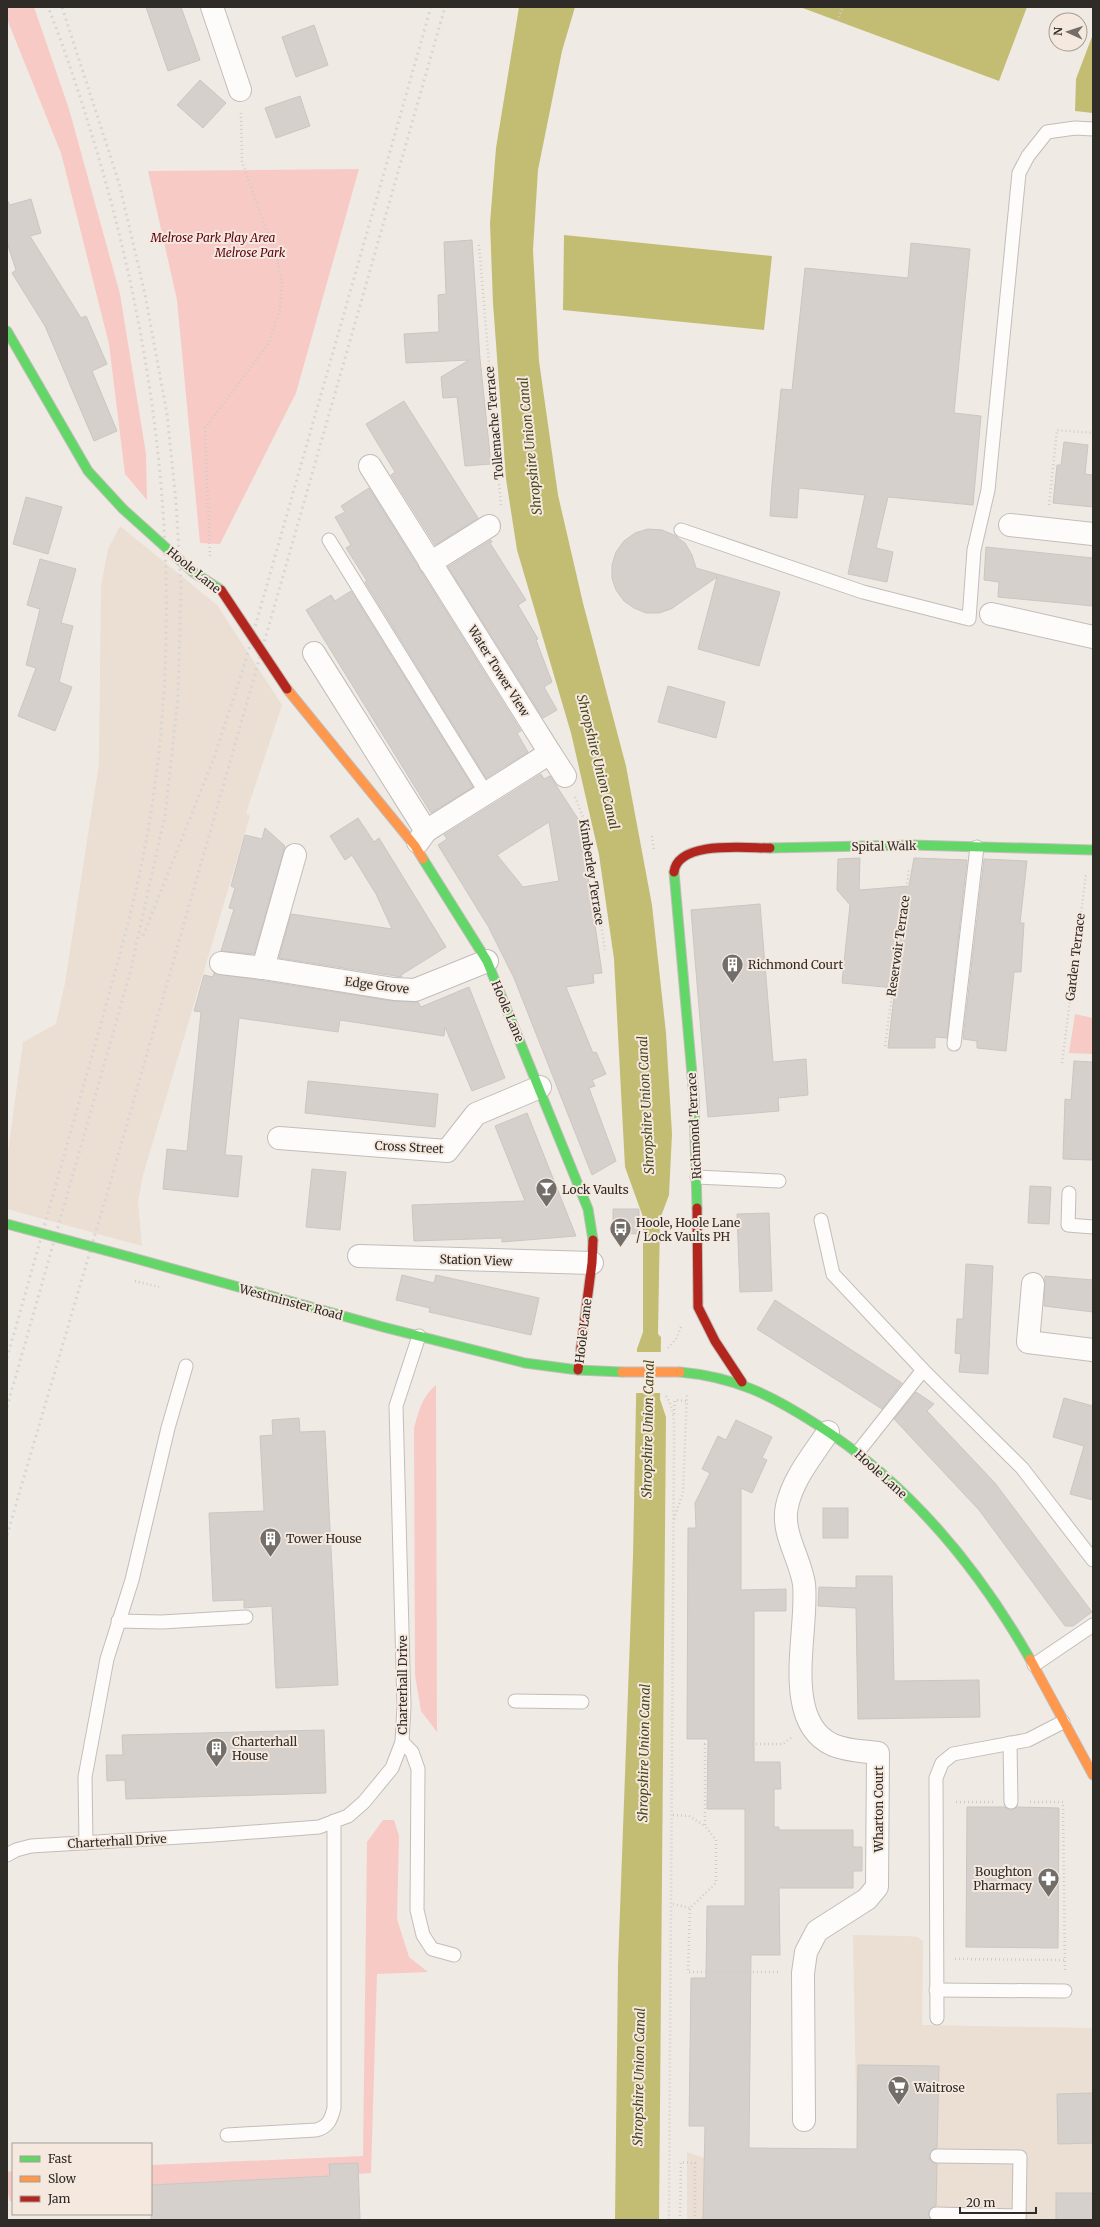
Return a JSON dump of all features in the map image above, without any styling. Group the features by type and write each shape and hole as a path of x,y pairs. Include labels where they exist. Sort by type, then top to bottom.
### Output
{"street":[{"path":"212,7 240,90"},
{"name":"Hoole Lane","path":"7,332 88,471 123,509 194,572 209,584 221,590 287,689 420,838"},
{"name":"Water Tower View","path":"370,466 550,753"},
{"path":"1010,525 1093,534"},
{"path":"430,563 489,526"},
{"path":"991,614 1093,637"},
{"name":"Hoole Lane","path":"314,653 420,838 487,961 588,1209 593,1235 592,1263 578,1370 684,1373 742,1382 761,1390 786,1404 858,1452 888,1477 952,1548 999,1609 1034,1665 1063,1722 1093,1775"},
{"path":"420,838 486,793 550,753 565,776"},
{"name":"Spital Walk","path":"677,860 685,853 704,849 912,845 1091,850"},
{"path":"263,968 295,854"},
{"name":"Richmond Terrace","path":"677,860 673,866 673,880 694,1097 697,1177 698,1307 715,1340 742,1382"},
{"name":"Edge Grove","path":"221,963 263,968 394,989 415,990 487,961"},
{"name":"Cross Street","path":"279,1138 447,1151 476,1114 540,1088"},
{"name":"Westminster Road","path":"7,1224 419,1336 525,1363 578,1370"},
{"name":"Station View","path":"359,1256 592,1263"},
{"path":"1033,1284 1028,1342 1093,1350"},
{"path":"809,1724 802,1700 801,1688 804,1586 801,1567 788,1537 786,1508 790,1494 802,1471 828,1432"},
{"name":"Wharton Court","path":"804,2120 803,1973 806,1952 816,1931 867,1898 877,1887 878,1753 848,1750 832,1744 817,1733 809,1724"}],"lane":[{"path":"681,530 863,592 970,619 974,550 988,490 1019,173 1028,156 1047,132 1075,128 1093,130"},
{"path":"329,540 486,793"},
{"path":"954,1044 977,847"},
{"path":"697,1177 779,1181"},
{"path":"1069,1193 1068,1225 1093,1227"},
{"path":"821,1220 833,1274 923,1370 1022,1468 1093,1560"},
{"name":"Charterhall Drive","path":"7,1855 16,1850 31,1846 319,1827 348,1816 378,1787 392,1768 402,1742 404,1706 396,1406 419,1336"},
{"path":"86,1843 85,1777 107,1659 132,1580 168,1428 186,1366"},
{"path":"858,1452 923,1370"},
{"path":"118,1622 162,1622 246,1617"},
{"path":"1034,1665 1093,1625"},
{"path":"515,1701 582,1702"},
{"path":"937,2018 936,1778 942,1763 953,1754 1028,1740 1063,1722"},
{"path":"402,1742 412,1752 418,1769 416,1910 423,1935 432,1949 454,1955"},
{"path":"1010,1743 1011,1802"},
{"path":"227,2136 316,2130 325,2128 331,2119 334,2108 334,1821"},
{"path":"936,1990 1065,1991"},
{"path":"936,2214 1019,2218 1020,2157 937,2156"}],"path":[{"path":"837,21 843,7"},
{"path":"209,584 211,542 205,428 268,344 280,310 282,282 277,259 242,162 240,90"},
{"name":"Tollemache Terrace","path":"479,245 501,516 489,526"},
{"path":"1047,529 1057,430 1093,433"},
{"name":"Kimberley Terrace","path":"565,776 586,824 605,950"},
{"name":"Reservoir Terrace","path":"885,1046 912,845"},
{"name":"Garden Terrace","path":"1062,1064 1091,850"},
{"path":"671,1346 681,1328"},
{"path":"673,1521 683,1492 686,1401 684,1373"},
{"path":"663,1392 670,1402 674,1418"},
{"path":"669,2220 673,1904 674,1400 686,1401"},
{"path":"705,1826 705,1744 783,1744 809,1724"},
{"path":"936,1802 1063,1802 1065,1991"},
{"path":"673,1815 689,1816 705,1826 716,1840 716,1883 690,1908 688,1972 803,1973"},
{"path":"673,1904 690,1908"},
{"path":"937,1958 1065,1960"},
{"path":"680,2220 680,2162 695,2163 695,2220"}],"shaded area":[{"path":"120,526 217,605 282,705 246,813 250,816 143,1175 138,1201 142,1246 7,1209 7,1160 23,1042 56,1024 65,983 99,764 101,586 108,549"},
{"path":"853,1935 908,1936 917,1937 923,1941 922,2025 1093,2028 1093,2220 687,2220 687,2152 704,2158 771,2158 772,2148 857,2149"}],"green space":[{"path":"7,7 34,7 69,109 120,294 146,454 147,500 125,474 109,344 61,153 7,19"},
{"name":"Melrose Park","path":"359,169 296,393 220,544 200,543 177,300 148,171"},
{"path":"1075,1014 1093,1018 1093,1054 1069,1053"},
{"path":"436,1385 437,1732 421,1711 415,1675 414,1428 424,1399"},
{"path":"383,1820 394,1820 399,1836 397,1919 409,1957 428,1972 377,1974 371,2173 358,2174 358,2163 330,2177 152,2185 152,2165 363,2156 367,1842"},
{"path":"12,2171 12,2201 10,2201 7,2189 7,2172"}],"water":[{"name":"Shropshire Union Canal","path":"519,7 575,7 562,51 538,170 533,250 539,361 558,495 583,603 626,766 652,905 666,1033 672,1134 669,1195 660,1219 658,1334 661,1337 660,1399 666,1417 659,2220 615,2220 618,1965 633,1556 637,1349 643,1332 643,1217 625,1167 614,959 599,855 571,733 517,550 506,479 493,303 490,223 496,148"},
{"path":"800,7 1027,7 999,81"},
{"path":"1093,34 1093,113 1075,111 1076,79 1086,52 1088,52 1088,47"},
{"path":"564,235 772,256 764,330 563,310"}],"pier":[{"path":"635,1352 663,1352 662,1393 634,1393"}],"building":[{"path":"146,7 181,7 200,60 168,71"},
{"path":"314,25 328,65 296,77 282,37"},
{"path":"200,80 226,103 203,128 177,105"},
{"path":"300,96 310,126 276,138 265,108"},
{"path":"31,199 41,233 30,236 81,318 86,316 107,364 92,371 117,431 94,441 45,326 12,273 16,270 7,243 7,200 10,205"},
{"path":"472,240 480,359 491,464 465,466 457,397 443,398 441,377 469,360 406,363 404,334 439,332 438,295 446,294 444,242"},
{"path":"911,243 970,249 954,413 981,416 973,505 888,497 876,548 893,552 887,582 848,574 865,495 799,488 797,518 770,516 772,485 781,389 792,390 805,268 908,278"},
{"path":"404,401 478,518 435,545 391,475 395,472 366,424"},
{"path":"1064,442 1088,445 1085,474 1093,475 1093,507 1053,503 1057,465 1061,465"},
{"path":"369,488 521,731 517,733 528,752 486,778 365,582 367,581 346,548 351,545 335,517 345,512 341,506"},
{"path":"26,497 62,507 48,554 13,544"},
{"path":"648,529 662,530 674,535 685,543 692,555 696,568 780,592 759,666 698,649 717,577 671,609 659,613 646,613 634,608 624,601 616,590 612,578 612,565 616,552 624,541 635,533"},
{"path":"491,540 492,542 490,543 526,600 518,605 538,639 536,640 552,682 544,687 557,710 543,718 448,567"},
{"path":"986,547 1093,558 1093,606 998,597 999,582 984,580"},
{"path":"40,559 76,569 61,623 73,626 59,682 72,687 55,731 18,716 36,668 26,665 40,609 27,605"},
{"path":"351,591 473,787 431,813 306,610 331,595 335,601"},
{"path":"668,686 725,702 716,738 658,722"},
{"path":"541,774 544,779 550,776 580,822 602,973 593,974 594,983 566,987 593,1053 596,1052 606,1074 592,1080 595,1086 589,1088 616,1161 592,1175 514,978 488,926 438,845 447,839 444,835","holes":["549,822 559,881 523,887 497,855"]},
{"path":"358,818 374,842 379,838 446,947 401,975 402,977 279,958 291,914 392,929 376,894 352,855 345,860 330,836"},
{"path":"265,828 285,846 254,954 221,951 234,909 229,908 235,888 231,886 245,835 262,839"},
{"path":"860,858 859,890 909,886 914,858 967,860 947,1038 935,1037 935,1048 888,1048 895,988 842,983 850,905 837,890 838,859"},
{"path":"984,859 1027,861 1020,923 1024,923 1021,972 1014,972 1006,1051 977,1048 977,1041 963,1039"},
{"name":"Richmond Court","path":"760,904 773,1062 806,1059 808,1095 778,1098 779,1111 708,1117 691,910"},
{"path":"214,973 392,1001 418,1002 421,1007 469,987 505,1078 472,1091 445,1027 444,1036 340,1020 338,1032 239,1018 225,1155 242,1156 238,1197 163,1189 167,1149 187,1151 201,1012 194,1011 204,975 213,977"},
{"path":"1074,1061 1093,1062 1093,1160 1063,1159 1065,1099 1071,1100"},
{"path":"308,1081 438,1094 435,1127 305,1113"},
{"path":"527,1113 576,1236 502,1242 502,1238 414,1241 412,1205 525,1201 495,1126"},
{"path":"312,1169 346,1172 340,1230 306,1227"},
{"path":"1030,1186 1051,1187 1049,1224 1028,1223"},
{"path":"613,1209 639,1209 639,1234 613,1233"},
{"path":"769,1213 772,1291 740,1292 737,1214"},
{"path":"966,1264 993,1266 988,1374 959,1372 961,1354 955,1353 957,1319 963,1319"},
{"path":"402,1275 434,1283 436,1275 539,1298 531,1335 429,1312 430,1308 396,1300"},
{"path":"1045,1276 1093,1280 1093,1312 1044,1306"},
{"path":"775,1300 902,1383 882,1409 757,1329"},
{"path":"916,1392 934,1404 927,1411 995,1483 1092,1612 1073,1626 1065,1626 979,1510 894,1419"},
{"path":"1064,1398 1093,1406 1093,1500 1070,1494 1084,1446 1053,1437"},
{"name":"Tower House","path":"299,1418 300,1432 325,1431 338,1685 276,1688 272,1606 244,1608 244,1600 213,1601 209,1513 264,1511 260,1436 273,1435 272,1420"},
{"path":"736,1420 772,1437 762,1458 767,1460 752,1493 741,1488 741,1590 786,1589 786,1611 754,1611 754,1762 780,1762 781,1789 774,1789 774,1827 779,1827 779,1830 853,1830 853,1847 862,1847 862,1871 853,1871 853,1888 779,1888 780,1955 751,1955 749,2148 857,2149 858,2065 939,2066 937,2148 933,2149 929,2156 930,2160 937,2164 936,2206 932,2207 928,2213 931,2220 703,2220 705,2126 689,2126 691,1978 706,1978 707,1906 745,1906 745,1809 707,1809 708,1739 687,1739 688,1528 696,1528 695,1503 710,1473 702,1469 718,1436 726,1440"},
{"path":"823,1508 848,1508 848,1538 823,1538"},
{"path":"856,1576 892,1576 894,1681 979,1680 980,1717 858,1719 856,1608 818,1606 819,1587 856,1588"},
{"name":"Charterhall House","path":"324,1730 326,1793 126,1799 125,1780 107,1781 106,1755 123,1755 122,1735"},
{"path":"967,1807 1005,1807 1011,1810 1017,1807 1059,1808 1058,1948 966,1947"},
{"path":"1093,2093 1093,2143 1058,2144 1057,2094"},
{"path":"358,2163 360,2220 151,2220 152,2185 330,2176 329,2164"},
{"path":"1056,2193 1093,2193 1093,2220 1056,2220"}],"railway":[{"path":"7,1358 90,1063 133,903 147,839 152,806 162,723 166,640 165,556 160,473 150,390 136,307 117,226 95,145 73,76 48,7"},
{"path":"7,1407 130,973 165,815 178,698 181,586 176,502 167,414 145,294 119,183 62,7"},
{"path":"143,936 214,758 243,669 431,7"},
{"path":"7,1535 113,1173 445,7"}],"traffic: fast":[{"path":"7,331 88,471 123,509"},
{"path":"123,509 193,572"},
{"path":"193,572 221,590"},
{"path":"770,848 912,845 1093,850"},
{"path":"423,859 487,961 588,1209 593,1240"},
{"path":"674,872 694,1097 697,1208"},
{"path":"7,1224 130,1257"},
{"path":"130,1257 383,1327 525,1363 578,1370 622,1372"},
{"path":"680,1372 718,1378 768,1396 816,1424 849,1447 880,1472 910,1499 963,1559 987,1591 1030,1659"}],"traffic: slow":[{"path":"287,689 415,846 423,859"},
{"path":"622,1372 680,1372"},
{"path":"1030,1659 1093,1775"}],"traffic: jam":[{"path":"221,590 287,689"},
{"path":"674,872 678,862 687,855 700,850 730,847 770,848"},
{"path":"697,1208 698,1307 715,1341 742,1382"},
{"path":"578,1370 592,1263 593,1240"}],"place":[{"name":"Richmond Court","path":"732,984"},
{"name":"Lock Vaults","path":"546,1208"},
{"name":"Hoole, Hoole Lane / Lock Vaults PH","path":"621,1248"},
{"name":"Tower House","path":"271,1558"},
{"name":"Charterhall House","path":"216,1768"},
{"name":"Boughton Pharmacy","path":"1048,1898"},
{"name":"Waitrose","path":"898,2106"}],"park label":[{"name":"Melrose Park Play Area","path":"213,237"}]}
